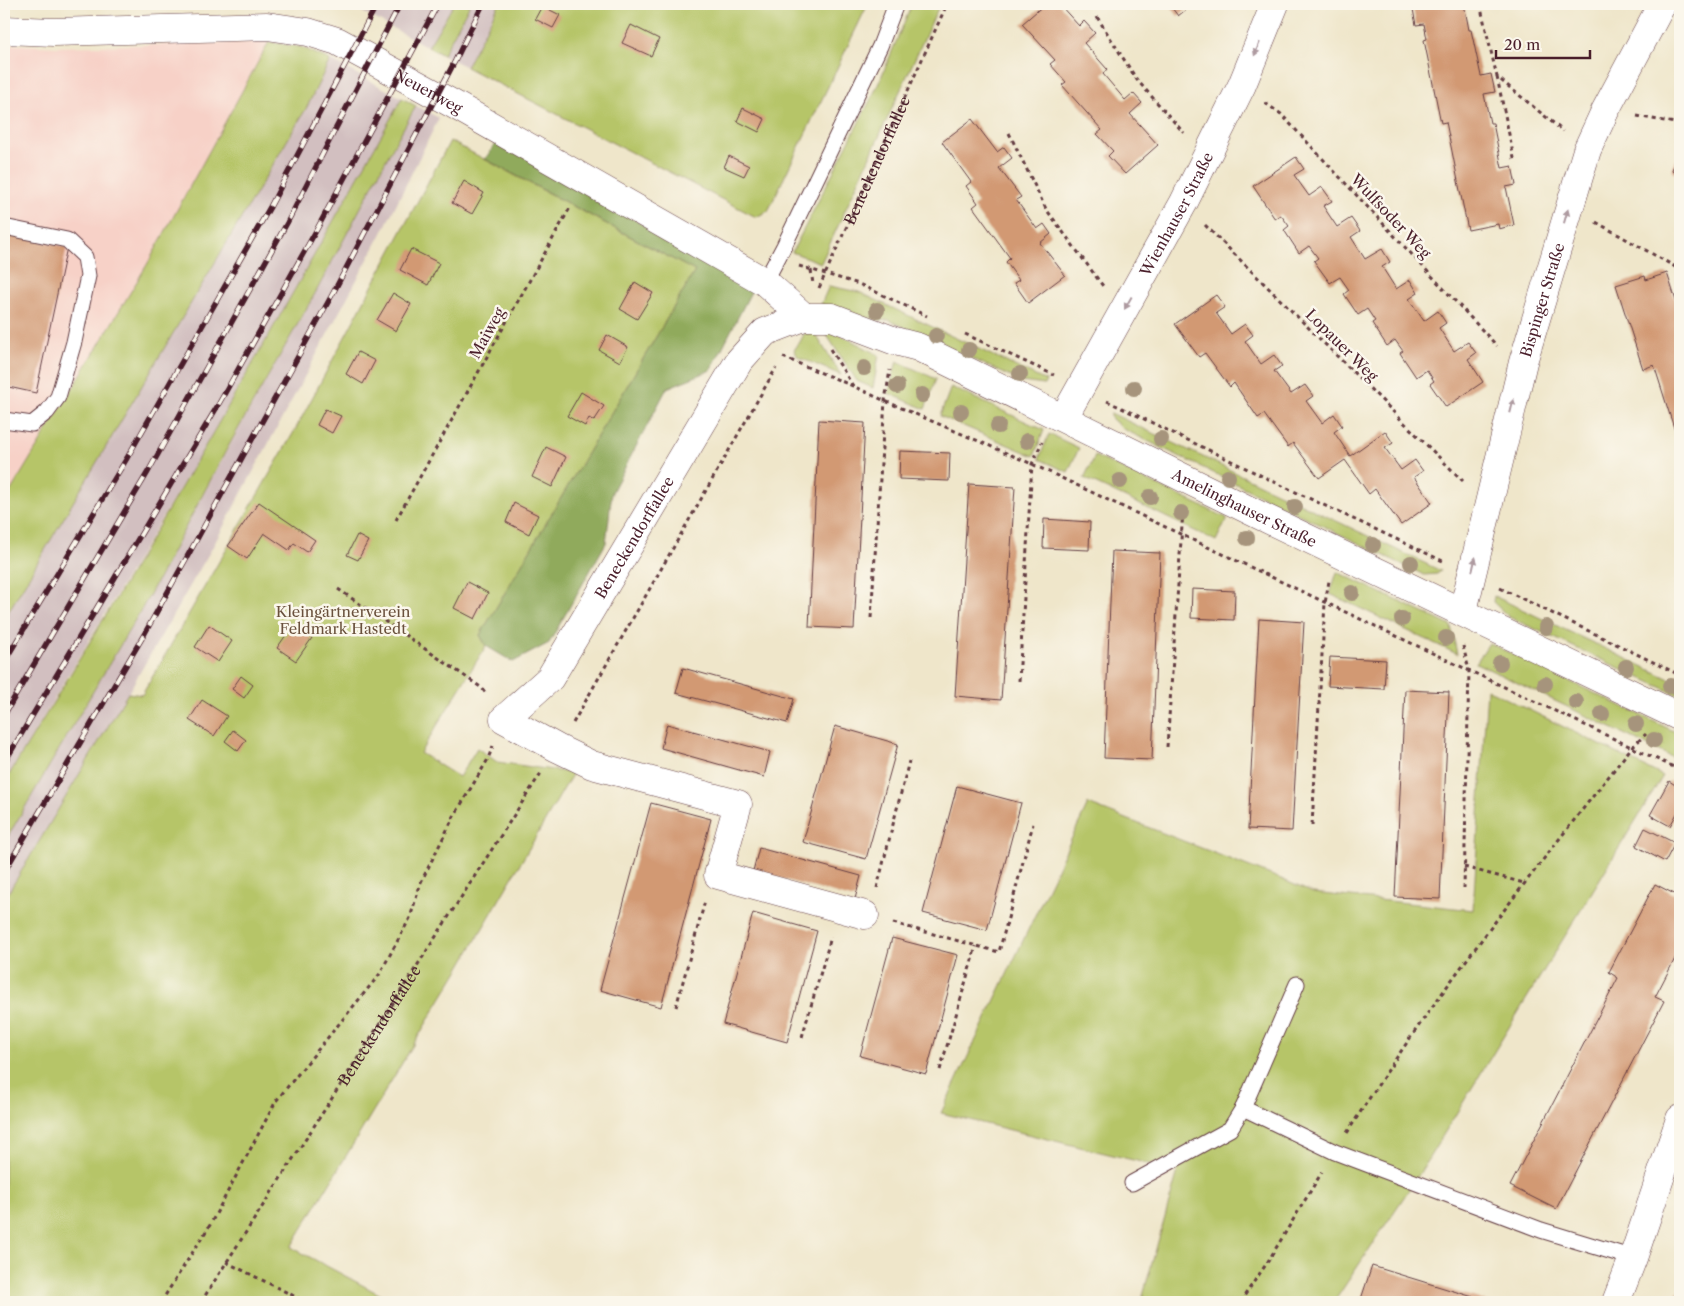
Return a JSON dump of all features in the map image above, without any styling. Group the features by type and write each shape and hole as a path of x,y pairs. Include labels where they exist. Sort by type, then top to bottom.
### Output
{"street":[{"name":"Wienhauser Straße","path":"1064,417 1184,202 1242,86 1275,4"},
{"name":"Bispinger Straße","path":"1463,611 1523,362 1587,150 1605,111 1662,4"},
{"name":"Neuenweg","path":"4,30 54,32 267,26 308,32 336,41 453,104 765,282 804,317"},
{"name":"Amelinghauser Straße","path":"804,317 832,317 895,341 918,347 1675,714"},
{"name":"Beneckendorffallee","path":"504,719 550,678 739,361 765,332 804,317"},
{"path":"504,719 592,765 738,804 718,875 865,915"},
{"path":"1616,1302 1634,1258 1680,1119"}],"lane":[{"path":"765,282 876,54 896,4"},
{"path":"4,227 67,240 85,257 88,276 74,342 58,397 47,412 32,424 4,420"},
{"path":"1132,1183 1230,1129 1243,1108 1297,984"},
{"path":"1243,1108 1335,1152 1541,1230 1634,1258"}],"path":[{"name":"Beneckendorffallee","path":"201,1302 567,733 804,317 947,4"},
{"path":"1480,4 1515,163"},
{"path":"1097,17 1138,80 1206,158"},
{"path":"1497,77 1587,150"},
{"name":"Wulfsoder Weg","path":"1242,86 1281,114 1498,346 1523,362"},
{"path":"1605,111 1680,124"},
{"path":"1009,132 1046,209 1107,291 1125,307"},
{"name":"Maiweg","path":"396,520 586,179"},
{"name":"Lopauer Weg","path":"1184,202 1464,482 1490,495"},
{"path":"1569,206 1679,269 1680,272"},
{"path":"825,274 859,284 934,320"},
{"path":"960,332 1080,387 1680,675"},
{"path":"871,618 885,401 895,341"},
{"path":"782,357 854,386 1032,464 1680,770"},
{"path":"1019,681 1032,464 1047,431 1064,417"},
{"path":"1167,747 1185,478"},
{"path":"1312,825 1325,603 1334,550"},
{"path":"161,1302 210,1225 276,1100 379,975 410,918 425,874 454,818 487,761 504,719 482,688 338,589"},
{"path":"1464,888 1469,684"},
{"path":"1240,1302 1267,1263 1382,1077 1524,883 1632,747 1675,714"},
{"path":"909,760 874,903 865,915 999,952 1033,824"},
{"path":"1464,866 1524,883"},
{"path":"676,1007 708,887 718,875"},
{"path":"802,1037 839,907"},
{"path":"940,1070 976,946"},
{"path":"226,1262 306,1302"}],"shaded area":[{"path":"359,4 454,4 428,47 357,9"},
{"path":"470,4 499,4 466,67 443,55"},
{"path":"269,42 148,263 4,502 4,44 55,47"},
{"path":"330,60 402,98 199,456 4,783 4,619 307,107"},
{"path":"416,106 439,118 381,235 212,548 4,900 4,843 148,598"}],"green space":[{"path":"454,4 470,4 443,55 428,47"},
{"path":"499,4 868,4 768,211 756,217 466,67"},
{"path":"912,4 940,4 821,263 792,252 877,87"},
{"path":"269,42 301,47 330,60 307,107 4,619 4,502 148,263"},
{"path":"402,98 416,106 317,290 228,447 148,598 4,843 4,783 107,614 207,443"},
{"name":"Kleingärtnerverein Feldmark Hastedt","path":"450,141 695,271 480,635 486,646 420,753 459,777 477,748 497,762 573,773 459,969 291,1247 394,1302 4,1302 4,900 128,693 142,695 295,430"},
{"path":"498,141 753,288 711,370 667,388 612,492 606,543 549,643 513,662 486,646 480,635 695,271 485,159"},
{"path":"829,286 859,292 1046,381 1044,385 1022,382 889,320 870,321 821,304"},
{"path":"824,331 835,332 879,355 873,388 857,381"},
{"path":"814,332 841,375 798,357 794,350 804,334"},
{"path":"897,361 936,379 925,409 888,393"},
{"path":"951,387 1044,430 1034,456 940,416"},
{"path":"1111,413 1441,571 1437,574 1424,575 1123,429 1111,418"},
{"path":"1049,434 1079,448 1068,472 1039,459"},
{"path":"1095,456 1227,518 1216,541 1084,478"},
{"path":"1337,572 1451,626 1457,654 1330,594"},
{"path":"1494,596 1680,684 1680,696 1509,617 1493,602"},
{"path":"1489,643 1680,734 1680,761 1476,663"},
{"path":"1487,689 1663,776 1418,1176 1334,1302 1141,1302 1178,1171 941,1113 1088,804 1313,893 1473,910"}],"building":[{"path":"1045,4 1059,4 1079,26 1084,21 1095,33 1084,43 1107,69 1103,74 1125,100 1133,93 1142,103 1130,114 1158,145 1125,174 1108,156 1113,151 1097,134 1102,130 1062,85 1066,82 1050,64 1055,60 1022,24"},
{"path":"1169,4 1193,4 1178,16"},
{"path":"1412,4 1464,4 1481,76 1491,74 1495,92 1484,94 1490,123 1493,123 1502,168 1512,166 1516,185 1506,187 1514,225 1499,229 1498,224 1468,230 1446,122 1441,123 1424,40 1427,39 1424,24 1416,25"},
{"path":"542,6 560,15 553,28 535,19"},
{"path":"631,25 659,39 651,56 622,43"},
{"path":"743,108 765,119 759,132 737,121"},
{"path":"972,119 997,152 1004,147 1012,158 999,168 1021,197 1016,200 1037,229 1044,224 1051,234 1040,243 1065,275 1028,303 1014,283 1019,280 1006,262 1010,258 973,207 978,203 966,186 971,182 942,142"},
{"path":"1680,151 1680,178 1672,170"},
{"path":"729,156 749,166 744,176 724,167"},
{"path":"1296,157 1304,169 1294,175 1309,196 1322,187 1332,201 1323,206 1337,227 1351,218 1360,231 1351,237 1365,259 1382,249 1390,262 1382,267 1396,289 1410,280 1418,293 1409,299 1424,321 1438,311 1446,323 1439,328 1454,351 1468,342 1476,353 1468,359 1483,382 1446,407 1430,384 1434,381 1427,370 1416,377 1400,353 1403,351 1395,340 1387,346 1372,323 1375,321 1367,309 1358,315 1344,294 1349,290 1340,277 1330,283 1314,261 1318,258 1309,246 1299,253 1284,230 1289,226 1281,215 1275,219 1253,186"},
{"path":"464,181 484,193 472,214 452,203"},
{"path":"4,233 67,247 36,393 4,386"},
{"path":"411,249 439,263 428,285 400,270"},
{"path":"1667,273 1678,307 1680,306 1680,447 1654,365 1643,369 1616,285 1645,276 1646,280"},
{"path":"635,282 653,293 637,319 620,309"},
{"path":"393,293 411,304 396,331 377,320"},
{"path":"1216,295 1225,307 1216,313 1231,334 1245,324 1253,335 1245,341 1261,364 1274,355 1282,366 1274,371 1291,394 1305,385 1313,396 1306,401 1322,423 1334,414 1342,426 1334,432 1350,456 1385,431 1393,443 1385,448 1401,470 1415,460 1423,471 1414,477 1432,503 1401,525 1375,489 1369,494 1345,460 1319,478 1293,443 1288,447 1264,414 1258,418 1234,383 1230,387 1205,353 1199,357 1175,324"},
{"path":"607,335 628,347 620,362 599,350"},
{"path":"358,352 375,361 363,384 346,374"},
{"path":"581,392 604,406 594,421 589,418 585,426 567,416"},
{"path":"325,409 341,416 332,433 317,425"},
{"path":"819,420 865,423 854,629 809,627"},
{"path":"546,447 566,457 552,487 532,477"},
{"path":"900,451 950,453 949,481 899,479"},
{"path":"969,484 1015,487 1001,700 955,696"},
{"path":"259,502 315,540 307,552 294,543 289,550 264,533 247,559 228,546"},
{"path":"514,503 538,515 529,534 506,522"},
{"path":"1044,519 1090,522 1089,550 1043,548"},
{"path":"357,535 368,541 358,560 347,555"},
{"path":"1112,551 1160,553 1152,760 1104,758"},
{"path":"467,582 488,593 475,619 454,608"},
{"path":"1192,589 1235,591 1234,620 1191,618"},
{"path":"1259,619 1304,622 1292,831 1248,829"},
{"path":"209,625 232,641 218,662 195,647"},
{"path":"293,625 312,638 296,661 277,648"},
{"path":"1330,657 1386,660 1384,689 1328,686"},
{"path":"683,668 794,699 787,723 676,693"},
{"path":"241,676 253,685 244,698 232,689"},
{"path":"1405,690 1449,692 1440,899 1395,897"},
{"path":"202,700 227,716 214,736 189,720"},
{"path":"667,724 770,752 764,777 661,748"},
{"path":"835,726 898,744 866,859 803,842"},
{"path":"233,730 246,740 238,751 225,741"},
{"path":"1669,781 1680,788 1680,808 1670,826 1650,815"},
{"path":"957,786 1021,803 987,930 923,913"},
{"path":"651,803 711,819 661,1007 600,990"},
{"path":"1645,828 1675,843 1665,862 1636,846"},
{"path":"759,848 861,876 855,899 753,871"},
{"path":"1655,884 1680,897 1680,949 1655,997 1664,1001 1556,1209 1510,1186 1618,978 1609,972"},
{"path":"753,913 817,931 787,1042 723,1024"},
{"path":"892,938 958,955 926,1074 860,1056"},
{"path":"1372,1266 1473,1297 1488,1302 1360,1302"},
{"path":"1680,1288 1680,1302 1673,1302"}],"railway":[{"path":"4,662 127,458 270,207 377,4"},
{"path":"4,715 148,472 287,223 400,4"},
{"path":"4,763 217,407 317,229 438,4"},
{"path":"4,872 145,633 332,295 483,4"}]}
